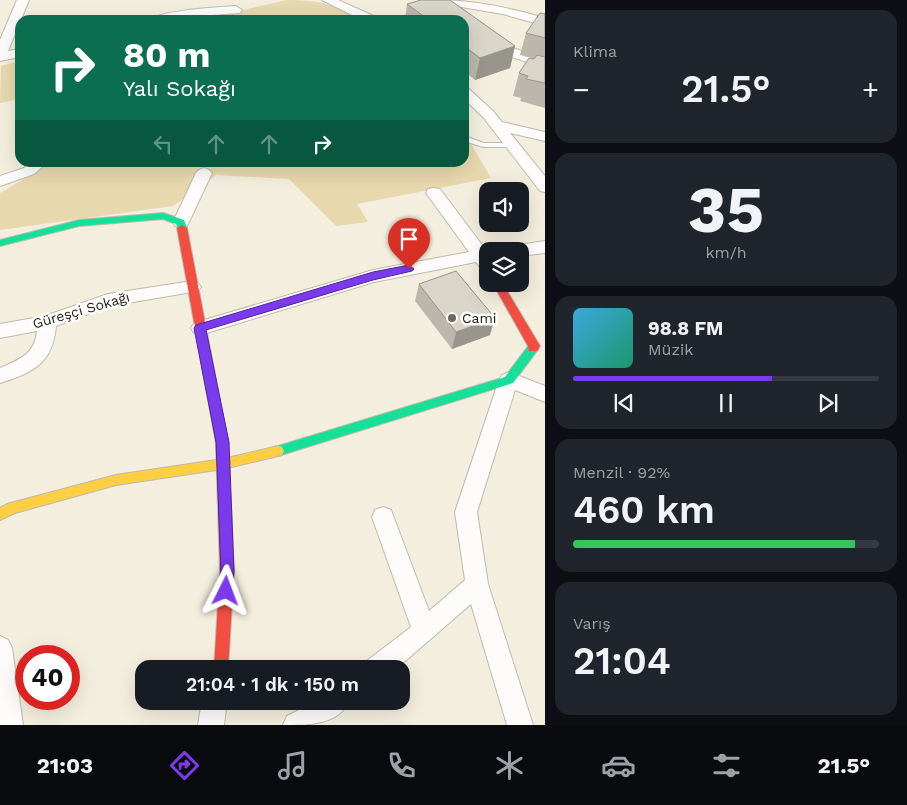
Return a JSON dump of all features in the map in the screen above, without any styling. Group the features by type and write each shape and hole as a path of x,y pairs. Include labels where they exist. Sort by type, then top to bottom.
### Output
{"street":[{"path":"17,15 23,0"},
{"path":"328,0 361,15"},
{"path":"438,0 459,15"},
{"path":"443,0 504,11 544,22"},
{"path":"183,15 198,12 236,10"},
{"path":"0,56 15,19"},
{"path":"480,30 508,51 544,64"},
{"path":"0,56 15,54"},
{"path":"469,97 488,114 544,187"},
{"path":"497,125 544,137"},
{"path":"0,181 23,174 34,167"},
{"path":"204,173 181,222 222,442 227,572 222,660"},
{"path":"434,194 479,250"},
{"path":"0,243 79,223 163,216 181,222"},
{"path":"529,249 544,247"},
{"path":"200,328 373,276 479,259"},
{"name":"Güreşçi Sokağı","path":"0,331 47,322 108,300 192,287"},
{"path":"503,292 534,346 509,380 466,512 477,584 520,725"},
{"path":"0,376 41,355 46,338 47,322"},
{"path":"0,514 12,508 116,480 223,464 274,452 509,380 544,394"},
{"path":"383,517 424,631"},
{"path":"388,660 477,584"},
{"path":"0,648 10,725"},
{"path":"211,725 214,710"},
{"path":"296,725 326,710"}],"lane":[{"path":"469,140 483,145 512,145"}],"shaded area":[{"path":"287,0 328,4 354,15 222,15"},
{"path":"15,62 15,100 0,103 1,66"},
{"path":"469,141 491,178 357,204 368,222 336,226 289,179 216,175 173,206 0,230 0,193 44,167 469,167"}],"building":[{"path":"421,0 450,0 515,46 480,58 469,50 469,15 422,15 407,4"},
{"path":"540,13 545,14 545,38 526,33"},
{"path":"537,55 545,57 545,83 526,79 528,76 519,73 529,58 534,59"},
{"path":"456,271 495,318 456,332 419,284"}],"traffic: fast":[{"path":"0,243 79,223 163,216 181,222 182,228"},
{"path":"278,451 509,380 533,348"}],"traffic: slow":[{"path":"0,514 12,508 116,480 223,464 278,451"}],"traffic: jam":[{"path":"182,228 222,443 227,571 222,660"},
{"path":"503,292 534,346 533,348"}],"place":[{"name":"Cami","path":"452,318"}],"route":[{"path":"226,591 227,572 222,442 200,328 373,276 409,269"}]}
